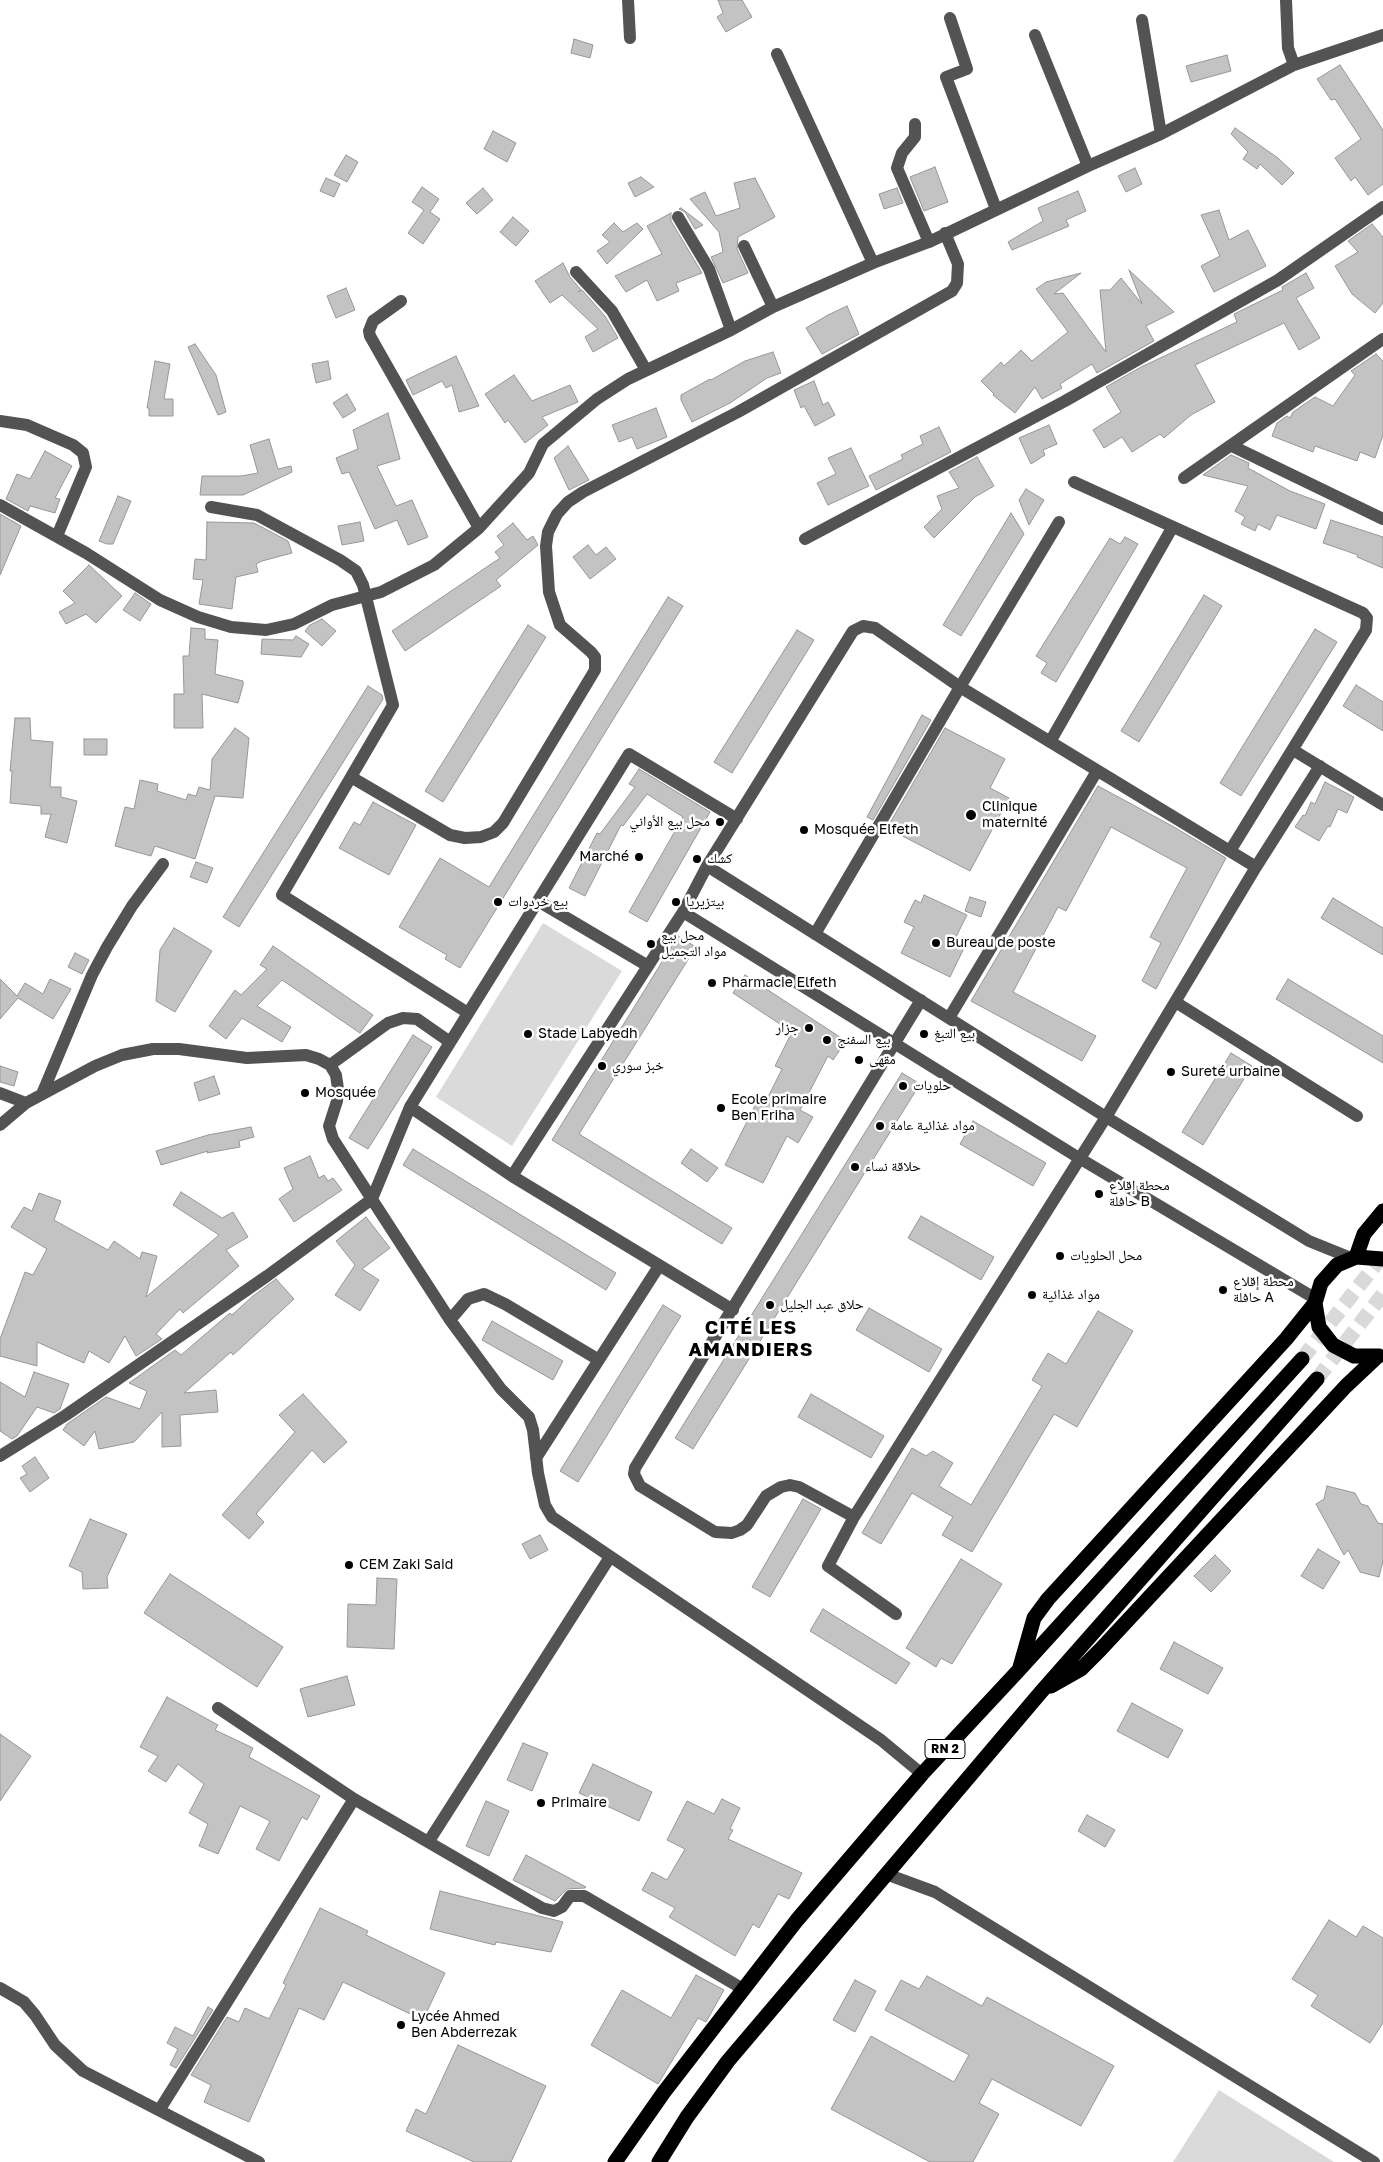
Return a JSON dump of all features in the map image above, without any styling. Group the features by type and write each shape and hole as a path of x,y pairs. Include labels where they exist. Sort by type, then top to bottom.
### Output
{"highway":[{"path":"1354,1257 1364,1234 1383,1211"},
{"path":"1018,1671 1034,1618 1048,1598 1316,1301 1325,1276 1337,1265 1354,1257 1383,1259"},
{"path":"1316,1301 1319,1327 1334,1346 1354,1356 1381,1359"},
{"name":"RN 2","path":"615,2162 664,2092 797,1920 922,1774 1302,1359"},
{"path":"1041,1692 1081,1669 1346,1386 1381,1359"},
{"name":"RN 2","path":"659,2162 728,2061 1041,1692 1316,1379"}],"street":[{"path":"628,0 630,38"},
{"path":"1286,0 1288,48 1294,66"},
{"path":"950,18 967,69 946,77 996,209"},
{"path":"1142,20 1161,134"},
{"path":"1035,35 1088,166"},
{"path":"0,505 57,536 160,600 198,617 231,627 266,630 294,624 332,606 381,592 434,566 479,528 529,474 543,444 597,399 646,370 731,330 774,307 872,263 929,242 1088,166 1161,134 1294,66 1383,35"},
{"path":"777,54 872,263"},
{"path":"915,124 915,137 902,153 897,168 929,242"},
{"path":"805,539 1065,400 1278,280 1383,207"},
{"path":"678,217 709,269 731,330"},
{"path":"351,777 450,835 465,838 481,837 494,832 503,823 595,670 595,657 560,625 549,592 546,546 548,532 557,514 568,502 583,492 738,412 952,290 957,283 958,264 945,233"},
{"path":"744,246 774,307"},
{"path":"576,272 612,311 646,370"},
{"path":"401,301 373,321 369,331 370,336 479,528"},
{"path":"1184,478 1383,339"},
{"path":"0,421 27,425 72,445 83,453 86,466 57,536"},
{"path":"1232,446 1383,519"},
{"path":"1074,482 1363,613 1367,618 1366,630 1294,750 1230,851"},
{"path":"211,507 257,515 348,564 361,578 393,705 282,895 468,1013"},
{"path":"815,934 1059,522"},
{"path":"1050,742 1172,528"},
{"path":"512,1176 683,912 707,866 853,631 863,626 875,628 960,687 1256,867"},
{"path":"1294,750 1383,805"},
{"path":"0,1456 98,1392 267,1276 372,1199 410,1107 629,754 737,820"},
{"path":"896,1614 828,1566 854,1517 1177,1003 1256,867 1320,766"},
{"path":"950,1018 1097,771"},
{"path":"42,1094 92,975 132,906 163,864"},
{"path":"707,866 1106,1117 1309,1241 1354,1257"},
{"path":"538,901 648,966"},
{"path":"683,912 1079,1158 1316,1301"},
{"path":"854,1517 798,1486 790,1485 773,1490 766,1496 747,1525 732,1533 715,1532 640,1486 634,1474 637,1463 733,1310 921,1000"},
{"path":"1177,1003 1357,1116"},
{"path":"330,1065 388,1023 403,1018 417,1019 450,1042"},
{"path":"0,1126 26,1103 95,1066 122,1056 153,1049 179,1049 247,1058 306,1055 330,1065 336,1075 338,1089 337,1101 330,1118 329,1132 450,1320 501,1389 529,1417 545,1505 552,1517 881,1740 922,1774"},
{"path":"0,1093 26,1103"},
{"path":"410,1107 512,1176 733,1310"},
{"path":"536,1458 659,1266"},
{"path":"450,1320 468,1299 484,1294 505,1304 599,1360"},
{"path":"429,1841 610,1558"},
{"path":"218,1708 354,1799 548,1910 558,1910 570,1896 584,1896 743,1990"},
{"path":"160,2109 354,1799"},
{"path":"886,1874 935,1892 1374,2162"},
{"path":"0,1988 24,2002 36,2015 55,2046 83,2071 160,2109 259,2162"}],"shaded area":[{"name":"Stade Labyedh","path":"543,923 622,971 512,1146 436,1097"},
{"path":"1219,2090 1334,2162 1173,2162"}],"building":[{"path":"718,0 742,0 752,17 726,32 717,17 723,13"},
{"path":"574,39 593,45 590,58 571,53"},
{"path":"1227,55 1231,71 1191,82 1186,66"},
{"path":"1340,65 1383,130 1383,184 1368,195 1355,177 1351,181 1335,158 1361,139 1335,99 1331,100 1317,79"},
{"path":"1235,128 1278,158 1294,173 1282,185 1260,164 1257,169 1243,159 1248,152 1231,134"},
{"path":"493,131 516,143 507,162 484,149"},
{"path":"346,155 358,162 347,182 334,175"},
{"path":"935,167 948,202 924,211 910,177"},
{"path":"1135,168 1142,184 1126,192 1118,176"},
{"path":"641,177 654,187 635,197 628,183"},
{"path":"326,178 340,184 334,197 320,191"},
{"path":"755,178 775,217 738,237 737,249 748,273 723,283 711,257 723,252 719,232 690,199 705,192 716,216 740,208 734,183"},
{"path":"422,187 439,199 430,212 440,219 423,244 408,233 424,210 412,202"},
{"path":"483,188 493,200 477,214 466,203"},
{"path":"897,188 903,203 884,209 879,194"},
{"path":"1078,191 1086,211 1066,220 1069,226 1012,250 1008,242 1043,221 1038,208"},
{"path":"681,208 703,225 695,229 685,212 679,209"},
{"path":"1219,210 1229,240 1248,230 1266,266 1214,292 1201,266 1220,256 1201,215"},
{"path":"671,213 671,221 702,273 676,283 679,291 657,301 647,280 626,292 615,276 662,254 647,226"},
{"path":"513,217 529,231 516,246 500,232"},
{"path":"614,223 623,232 637,223 643,229 607,264 597,251 610,242 602,235"},
{"path":"1372,224 1383,237 1383,303 1375,313 1352,294 1335,266 1358,252 1348,241"},
{"path":"563,263 570,277 581,290 578,292 582,290 605,316 618,338 593,352 585,337 598,329 562,295 550,303 535,281"},
{"path":"1129,270 1174,312 1146,326 1154,341 1097,373 1092,364 1060,384 1062,388 1042,399 1035,387 1015,413 993,395 981,381 1001,362 1004,366 1021,350 1032,361 1068,332 1036,289 1046,282 1081,273 1054,294 1063,293 1106,352 1100,290 1110,290 1121,278 1142,304"},
{"path":"1306,273 1314,288 1296,298 1320,338 1299,350 1284,323 1195,365 1215,402 1191,415 1164,438 1160,434 1132,452 1122,437 1104,448 1093,430 1121,412 1106,387 1141,367 1237,322 1234,314 1283,290 1282,287"},
{"path":"346,288 355,310 336,318 327,296"},
{"path":"847,306 859,334 822,354 806,328"},
{"path":"195,344 216,375 226,412 218,415 188,347"},
{"path":"773,352 781,373 767,378 730,403 692,422 681,400 681,395 745,361"},
{"path":"1376,354 1383,361 1383,435 1375,458 1360,452 1357,461 1315,446 1313,452 1272,436 1277,423 1287,416 1290,418 1293,412 1315,397 1333,406 1355,375 1351,371"},
{"path":"456,356 479,406 459,412 452,385 446,388 442,381 413,395 406,380"},
{"path":"155,361 170,364 164,399 173,399 173,416 149,416 149,408 147,408"},
{"path":"328,361 331,379 316,383 312,364"},
{"path":"514,375 532,401 570,385 578,402 542,417 548,425 525,443 508,420 505,423 485,394"},
{"path":"814,381 823,405 828,402 835,415 815,426 804,406 801,408 794,390"},
{"path":"347,394 356,410 343,418 333,403"},
{"path":"656,408 667,437 637,449 632,437 619,442 612,425"},
{"path":"388,413 400,459 377,466 396,506 412,500 428,537 408,545 397,520 375,529 349,472 342,474 336,458 358,449 353,430"},
{"path":"1049,425 1057,444 1043,450 1045,455 1031,464 1019,438"},
{"path":"939,427 951,452 876,490 869,476 903,459 901,455 923,444 920,436"},
{"path":"269,439 278,469 291,466 292,472 243,495 200,495 202,476 241,476 258,473 250,445"},
{"path":"568,446 589,480 569,490 554,458"},
{"path":"851,448 869,486 828,505 817,483 836,474 828,458"},
{"path":"45,451 72,466 55,498 60,499 55,513 30,506 28,511 6,499 17,474 30,479"},
{"path":"1231,455 1249,463 1248,468 1290,491 1325,504 1316,529 1277,515 1270,530 1258,524 1255,531 1241,524 1245,517 1235,511 1248,486 1203,475"},
{"path":"977,457 994,486 975,497 934,538 924,527 942,509 937,496 959,488 949,472"},
{"path":"1026,489 1044,500 1029,525 1019,500"},
{"path":"118,496 131,501 113,544 107,544 99,541"},
{"path":"1011,513 1024,534 961,636 943,625"},
{"path":"0,514 21,526 0,575"},
{"path":"1331,520 1383,537 1383,568 1357,557 1358,555 1323,543"},
{"path":"207,522 254,523 288,541 292,553 262,561 256,564 258,572 236,577 232,609 199,604 203,580 193,579 195,559 206,560"},
{"path":"360,522 364,541 342,545 338,526"},
{"path":"513,523 527,540 533,536 538,545 496,580 501,586 405,651 392,631 500,558 495,552 504,545 497,536"},
{"path":"1125,537 1138,544 1056,682 1041,673 1047,663 1036,656 1110,538 1120,544"},
{"path":"588,545 596,555 606,547 616,559 590,579 573,557"},
{"path":"89,565 122,596 96,623 86,614 66,624 59,612 75,603 63,591"},
{"path":"135,593 151,604 140,621 123,610"},
{"path":"1204,595 1222,606 1139,742 1121,731"},
{"path":"668,597 683,606 460,968 445,959 447,955 399,927 440,858 489,887"},
{"path":"322,619 336,631 322,646 305,631 310,625"},
{"path":"528,625 546,637 443,802 425,791"},
{"path":"191,628 205,629 205,639 218,640 215,674 243,681 243,685 238,703 202,694 203,728 174,728 174,694 184,694 183,656 189,656"},
{"path":"1315,629 1337,642 1241,796 1220,783"},
{"path":"797,630 814,640 732,773 714,762"},
{"path":"296,636 309,644 301,657 261,654 262,639 293,640"},
{"path":"1356,685 1383,702 1383,731 1343,706"},
{"path":"368,686 382,695 383,699 239,927 223,917"},
{"path":"922,715 931,720 873,820 867,817"},
{"path":"15,718 30,718 31,740 53,742 50,787 61,787 61,797 77,801 67,843 45,837 51,814 41,814 41,806 10,803 12,771 10,771"},
{"path":"235,728 249,738 243,798 215,796 195,859 155,846 151,856 115,846 125,807 134,809 140,780 158,784 157,791 186,800 188,794 196,796 199,787 210,790 212,759"},
{"path":"945,728 1005,759 990,788 1009,798 970,871 887,828"},
{"path":"84,739 107,739 107,755 84,755"},
{"path":"639,769 710,812 647,922 629,912 683,817 647,794 623,826 621,825 585,896 569,888 597,833 600,834 635,787 629,784"},
{"path":"1325,782 1354,797 1347,813 1338,809 1330,827 1328,826 1319,841 1295,827 1303,815 1305,816 1311,802 1315,804"},
{"path":"1098,786 1174,827 1226,858 1156,989 1142,981 1161,943 1150,937 1187,868 1111,827 1066,911 1058,907 1013,992 1096,1036 1082,1061 971,1001"},
{"path":"373,802 416,825 389,875 339,848 354,822 360,825"},
{"path":"196,862 213,868 207,883 190,877"},
{"path":"924,895 967,915 955,939 966,944 950,977 901,953 914,927 904,922 915,900 921,903"},
{"path":"970,897 986,902 981,917 965,911"},
{"path":"1333,898 1383,928 1383,955 1321,918"},
{"path":"174,928 212,951 175,1012 156,1001 160,950"},
{"path":"678,936 696,947 579,1134 732,1228 722,1244 552,1140"},
{"path":"273,946 373,1015 360,1033 282,980 257,1006 291,1027 282,1042 242,1018 226,1039 209,1026 235,990 241,995 267,969 260,965"},
{"path":"75,953 89,960 82,974 68,967"},
{"path":"745,975 846,1041 833,1060 828,1056 800,1110 813,1117 798,1143 787,1136 763,1183 725,1165 760,1096 767,1099 782,1069 775,1066 792,1032 733,993"},
{"path":"0,979 17,996 25,983 43,994 50,979 71,989 53,1019 18,998 0,1019"},
{"path":"1288,979 1383,1036 1383,1063 1276,999"},
{"path":"413,1035 432,1047 368,1149 349,1138"},
{"path":"1231,1053 1252,1066 1203,1145 1182,1132"},
{"path":"0,1066 18,1072 14,1086 0,1082"},
{"path":"902,1073 920,1084 693,1449 675,1438"},
{"path":"214,1076 220,1094 199,1101 194,1083"},
{"path":"973,1121 1046,1163 1033,1186 960,1144"},
{"path":"251,1127 254,1137 239,1141 240,1147 207,1153 208,1151 161,1165 156,1151 208,1135"},
{"path":"413,1149 616,1273 606,1290 403,1165"},
{"path":"691,1149 718,1168 707,1182 681,1163"},
{"path":"310,1156 319,1178 324,1175 328,1181 333,1178 342,1190 294,1222 279,1199 293,1189 284,1168"},
{"path":"181,1192 222,1218 233,1212 248,1237 226,1250 239,1266 183,1313 180,1309 156,1334 162,1339 136,1356 125,1336 109,1363 89,1351 84,1363 37,1342 37,1366 0,1356 0,1339 25,1272 33,1275 47,1249 11,1227 24,1207 32,1211 39,1193 61,1201 54,1220 108,1250 114,1241 140,1259 142,1252 157,1256 146,1297 219,1235 173,1205"},
{"path":"921,1216 994,1257 981,1280 908,1238"},
{"path":"366,1217 390,1248 362,1269 379,1280 360,1311 335,1295 355,1265 336,1241"},
{"path":"276,1279 294,1299 233,1355 231,1352 184,1393 216,1390 218,1412 180,1415 181,1446 162,1447 162,1412 134,1442 99,1449 95,1431 84,1446 63,1430 67,1424 106,1397 140,1409 147,1391 129,1383 175,1350 181,1355 230,1313 232,1315"},
{"path":"663,1305 681,1316 578,1482 560,1471"},
{"path":"869,1308 942,1349 929,1372 856,1330"},
{"path":"1098,1311 1133,1331 1077,1427 1054,1414 972,1552 942,1535 953,1517 912,1493 881,1544 862,1533 912,1448 926,1456 933,1451 953,1463 939,1486 971,1505 1042,1386 1032,1380 1048,1353 1066,1364"},
{"path":"492,1321 563,1361 553,1380 482,1340"},
{"path":"34,1372 69,1384 60,1409 54,1413 37,1407 17,1436 12,1439 0,1431 0,1382 25,1397"},
{"path":"303,1394 347,1442 324,1463 312,1450 256,1514 264,1522 249,1539 222,1515 295,1432 279,1415"},
{"path":"811,1394 884,1436 871,1458 798,1417"},
{"path":"35,1457 49,1478 30,1492 20,1478 27,1474 22,1466"},
{"path":"1327,1486 1355,1493 1361,1504 1368,1506 1378,1523 1383,1524 1383,1561 1379,1577 1360,1572 1348,1550 1344,1555 1316,1504 1324,1499"},
{"path":"803,1499 821,1509 770,1597 752,1587"},
{"path":"90,1519 127,1534 107,1577 108,1588 83,1589 82,1572 69,1566"},
{"path":"540,1535 548,1550 530,1559 522,1544"},
{"path":"1318,1549 1340,1562 1323,1589 1301,1576"},
{"path":"1215,1555 1231,1571 1211,1592 1194,1576"},
{"path":"961,1559 1002,1584 952,1664 941,1658 936,1667 906,1648"},
{"path":"170,1574 283,1647 257,1687 144,1613"},
{"path":"377,1578 397,1579 394,1649 347,1647 348,1604 376,1605"},
{"path":"823,1609 910,1663 896,1684 810,1631"},
{"path":"1174,1642 1223,1668 1208,1694 1160,1669"},
{"path":"347,1676 355,1705 308,1717 300,1689"},
{"path":"167,1697 218,1725 215,1730 253,1748 249,1757 320,1796 307,1820 302,1817 279,1861 256,1849 270,1821 240,1806 218,1854 199,1846 208,1824 189,1813 204,1784 178,1764 166,1782 148,1771 158,1756 140,1747"},
{"path":"1132,1703 1183,1730 1168,1758 1117,1731"},
{"path":"0,1734 31,1756 0,1801"},
{"path":"523,1743 548,1753 532,1791 507,1780"},
{"path":"593,1764 652,1792 639,1821 579,1793"},
{"path":"722,1799 740,1808 730,1829 733,1830 728,1839 802,1873 789,1899 778,1894 759,1928 753,1924 735,1956 669,1917 675,1908 642,1890 652,1872 667,1880 685,1849 667,1840 687,1801 714,1814"},
{"path":"486,1801 509,1811 489,1856 466,1846"},
{"path":"1087,1815 1115,1830 1105,1847 1078,1831"},
{"path":"526,1855 586,1887 567,1889 555,1901 513,1880"},
{"path":"440,1891 563,1922 551,1952 496,1942 495,1945 430,1929"},
{"path":"320,1908 368,1931 366,1935 445,1973 423,2020 343,1982 324,2020 299,2008 249,2122 204,2102 211,2085 191,2075 227,2017 239,2022 245,2008 269,2019 286,1985 283,1983"},
{"path":"1329,1920 1356,1937 1363,1926 1383,1938 1383,2023 1370,2043 1311,2006 1318,1995 1292,1979"},
{"path":"696,1975 724,1990 706,2022 698,2018 658,2084 591,2045 622,1990 671,2018"},
{"path":"927,1976 982,2006 987,1997 1114,2066 1081,2126 992,2079 979,2103 999,2114 973,2162 930,2162 831,2109 871,2036 954,2082 969,2055 885,2010 901,1980 919,1989"},
{"path":"855,1980 876,1991 855,2032 833,2020"},
{"path":"208,2007 213,2010 176,2068 170,2065 178,2049 167,2043 175,2027 193,2036"},
{"path":"458,2045 546,2086 511,2162 474,2162 406,2131 416,2109 426,2114"}],"tunnel":[{"path":"1302,1359 1383,1255"},
{"path":"1317,1379 1383,1294"}],"place":[{"name":"Clinique maternité","path":"971,815"},
{"name":"محل بيع الأواني","path":"720,822"},
{"name":"Mosquée Elfeth","path":"804,830"},
{"name":"Marché","path":"639,857"},
{"name":"كشك","path":"697,859"},
{"name":"بيع خردوات","path":"498,902"},
{"name":"بيتزيريا","path":"676,902"},
{"name":"Bureau de poste","path":"936,943"},
{"name":"محل بيع مواد التجميل","path":"651,944"},
{"name":"Pharmacie Elfeth","path":"712,983"},
{"name":"جزار","path":"809,1028"},
{"name":"Stade Labyedh","path":"528,1034"},
{"name":"بيع التبغ","path":"924,1034"},
{"name":"بيع السفنج","path":"827,1040"},
{"name":"مقهى","path":"859,1060"},
{"name":"خبز سوري","path":"602,1066"},
{"name":"Sureté urbaine","path":"1171,1072"},
{"name":"حلويات","path":"903,1086"},
{"name":"Mosquée","path":"305,1093"},
{"name":"Ecole primaire Ben Friha","path":"721,1108"},
{"name":"مواد غذائية عامة","path":"880,1126"},
{"name":"حلاقة نساء","path":"855,1167"},
{"name":"محطة إقلاع حافلة B","path":"1099,1194"},
{"name":"محل الحلويات","path":"1060,1256"},
{"name":"محطة إقلاع حافلة A","path":"1223,1290"},
{"name":"مواد غذائية","path":"1032,1295"},
{"name":"حلاق عبد الجليل","path":"770,1305"},
{"name":"CEM Zaki Said","path":"349,1565"},
{"name":"Primaire","path":"541,1803"},
{"name":"Lycée Ahmed Ben Abderrezak","path":"401,2025"}],"district":[{"name":"CITÉ LES AMANDIERS","path":"751,1339"}]}
